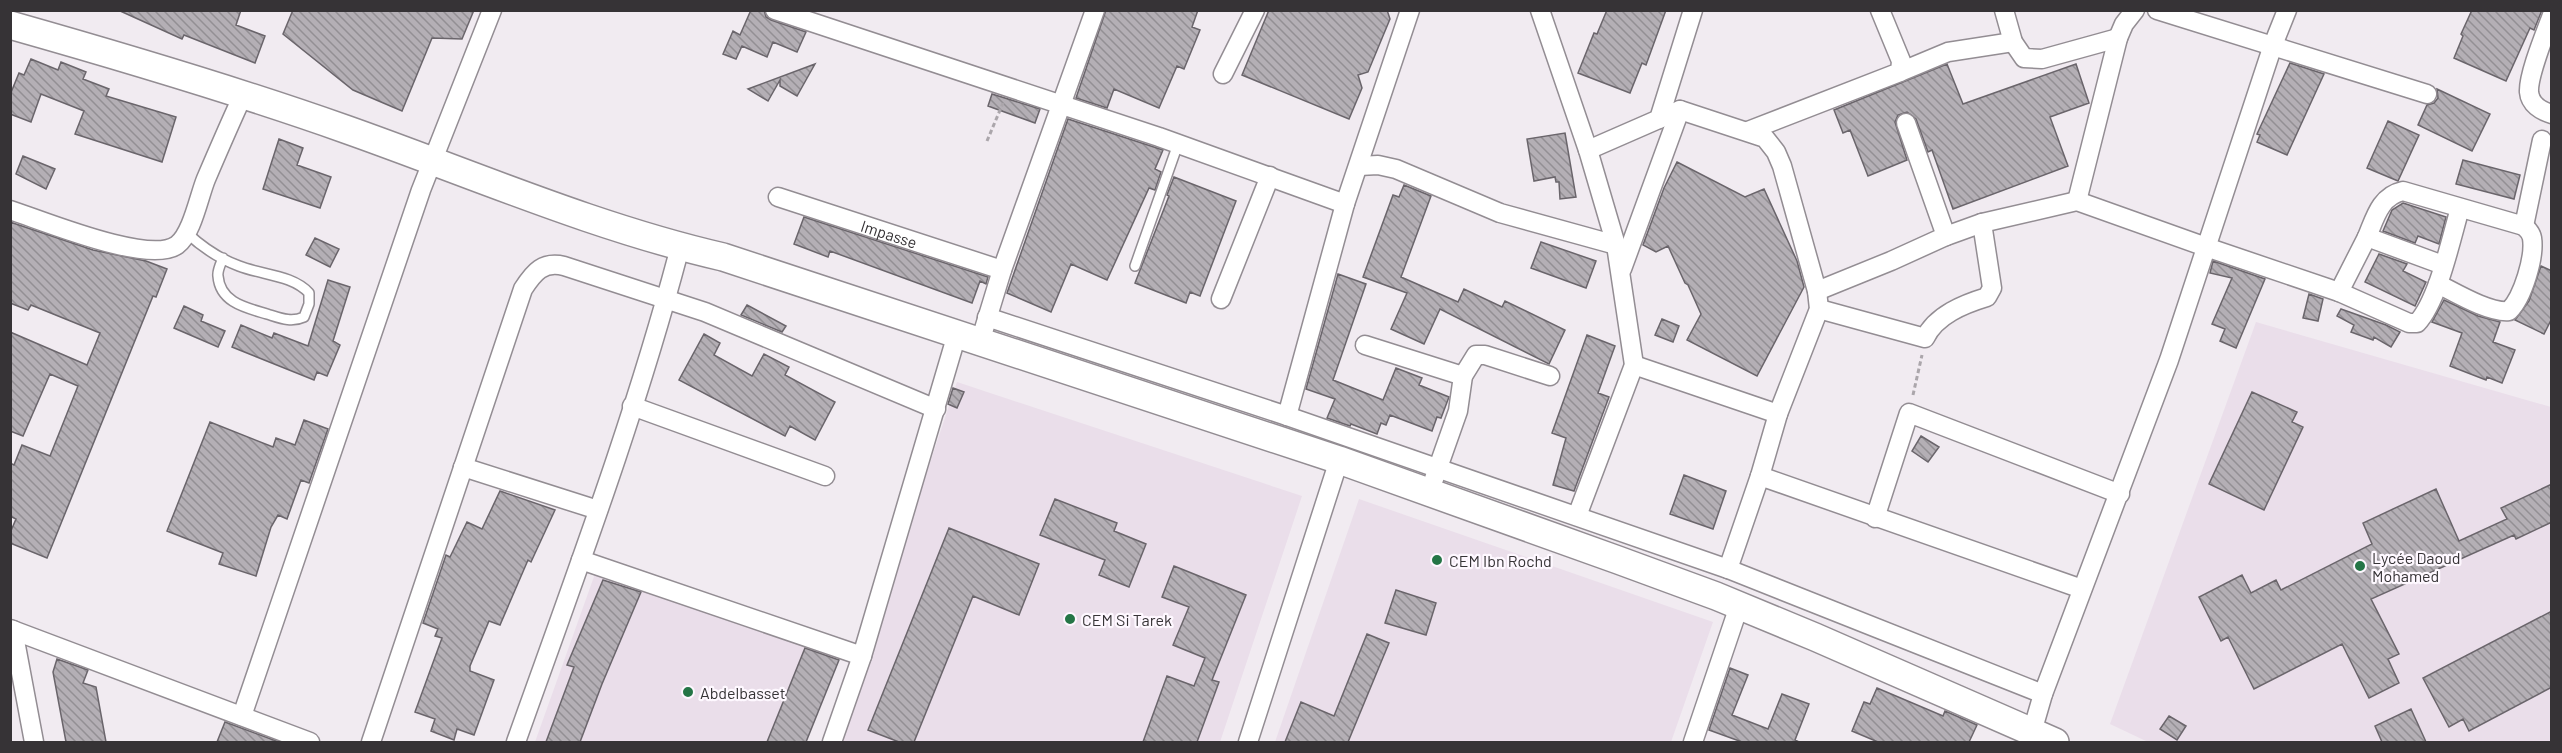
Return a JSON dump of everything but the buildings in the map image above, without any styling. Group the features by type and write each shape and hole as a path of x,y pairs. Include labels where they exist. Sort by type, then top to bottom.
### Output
{"main road":[{"path":"10,25 167,69 344,128 603,223 680,247 723,256 974,331 1338,460 1434,480 1739,606 2044,737"}],"street":[{"path":"242,716 421,190 434,162 492,10"},
{"path":"775,10 1178,144 1345,204"},
{"path":"832,742 862,656 936,409 1002,270 1063,106 1095,10"},
{"path":"1224,74 1255,10"},
{"path":"1287,416 1345,204 1410,10"},
{"path":"1540,10 1588,150 1616,245 1634,365 1577,516"},
{"path":"1659,119 1693,10"},
{"path":"1880,10 1901,61 1900,72"},
{"path":"2004,10 2013,42 2024,58 2042,59 2118,38"},
{"path":"2077,201 2118,38 2124,24 2135,10"},
{"path":"2157,10 2427,93"},
{"path":"2044,737 2043,694 2169,360 2273,45 2287,10"},
{"path":"2552,15 2530,82 2529,94 2533,104 2552,114"},
{"path":"1748,131 1948,52 2013,42"},
{"path":"10,210 136,250 168,250 179,244 187,233 206,180 243,95"},
{"path":"1588,150 1680,110 1765,138 1776,152 1818,300 1728,568"},
{"path":"1621,271 1680,110"},
{"path":"1906,123 1946,236"},
{"path":"2524,226 2542,140"},
{"path":"1359,166 1378,165 1396,169 1500,213 1616,245"},
{"path":"1221,299 1270,176"},
{"path":"2339,292 2380,206 2390,194 2403,191 2524,226 2530,232 2533,239 2520,295 2509,311 2504,312 2482,304 2438,284"},
{"name":"Impasse","path":"778,197 1002,270"},
{"path":"1818,300 1891,261 1946,236 1982,223 2077,201 2206,248 2339,292 2409,323 2417,323 2424,316 2438,284 2460,208"},
{"path":"1818,300 1925,338 1930,329 1961,305 1987,297 1992,288 1982,223"},
{"path":"2367,237 2443,265"},
{"path":"516,742 598,510 668,298 680,247"},
{"path":"371,742 520,298 534,273 553,264 668,298 786,344 936,409"},
{"path":"974,331 1287,416 1434,480 1577,516 1728,568 2043,694"},
{"path":"1365,345 1463,376"},
{"path":"1434,480 1458,411 1463,376 1476,355 1485,355 1550,376"},
{"path":"1634,365 1778,414"},
{"path":"632,406 825,476"},
{"path":"1875,518 1909,413 2120,494"},
{"path":"1248,742 1338,460"},
{"path":"463,467 598,510"},
{"path":"1760,476 2082,589"},
{"path":"580,560 862,656"},
{"path":"1694,742 1739,606"},
{"path":"12,629 310,742"},
{"path":"12,629 34,742"}],"lane":[{"path":"1134,266 1178,144"},
{"path":"187,233 204,248 238,266 301,284 309,293 309,304 304,318 296,321 284,320 236,305 225,294 218,276 222,258"}],"path":[{"path":"987,141 1010,87"},
{"path":"1909,413 1925,338"}],"shaded area":[{"name":"Lycée Daoud Mohamed","path":"2256,322 2551,407 2551,742 2148,742 2110,724"},
{"name":"CEM Si Tarek","path":"957,382 1302,496 1220,742 837,742"},
{"name":"CEM Ibn Rochd","path":"1359,499 1713,622 1671,742 1275,742"},
{"name":"Abdelbasset","path":"601,557 841,642 805,742 535,742"}],"place":[{"name":"CEM Ibn Rochd","path":"1437,560"},
{"name":"Lycée Daoud Mohamed","path":"2360,566"},
{"name":"CEM Si Tarek","path":"1070,619"},
{"name":"Abdelbasset","path":"688,692"}]}
